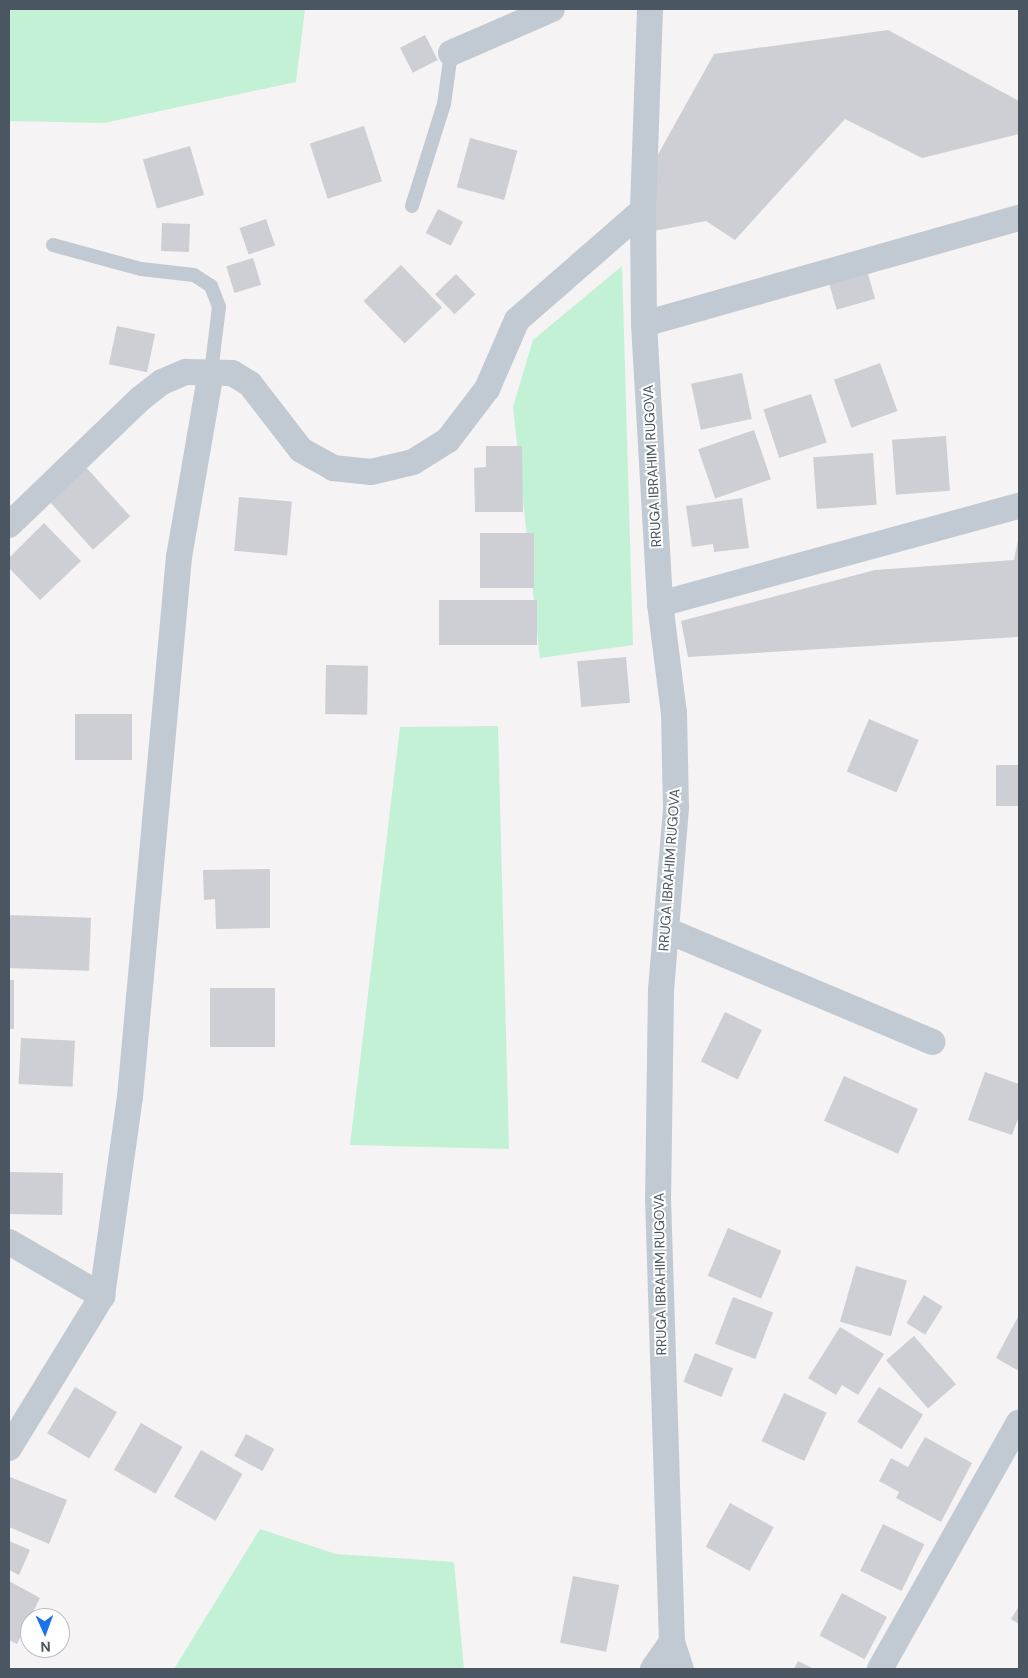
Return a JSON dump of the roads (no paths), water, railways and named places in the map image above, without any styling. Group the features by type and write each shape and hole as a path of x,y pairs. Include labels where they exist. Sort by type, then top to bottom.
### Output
{"street":[{"path":"451,53 552,9"},
{"name":"RRUGA IBRAHIM RUGOVA","path":"650,9 643,210 644,324 660,604 669,658 676,799 666,930 658,1198 672,1642 681,1669"},
{"path":"9,525 162,382 186,372 232,373 250,384 301,450 333,468 370,472 413,462 448,440 487,389 517,320 643,210"},
{"path":"644,324 1019,218"},
{"path":"9,1448 102,1296 130,1097 179,557 211,372"},
{"path":"660,604 1019,506"},
{"path":"666,930 932,1042"},
{"path":"9,1242 102,1296"},
{"path":"880,1669 1019,1422"},
{"path":"652,1669 672,1642"}],"lane":[{"path":"412,206 444,104 451,53"},
{"path":"53,245 132,267 194,275 211,286 219,307 211,372"}]}
